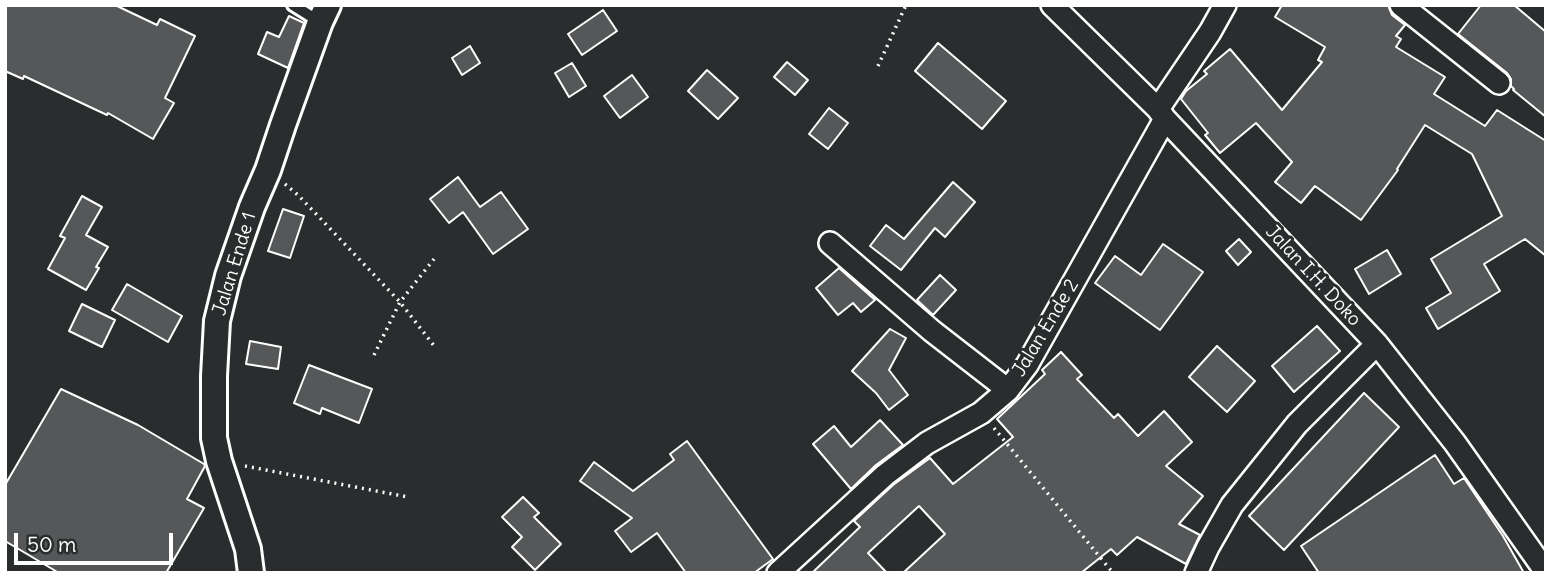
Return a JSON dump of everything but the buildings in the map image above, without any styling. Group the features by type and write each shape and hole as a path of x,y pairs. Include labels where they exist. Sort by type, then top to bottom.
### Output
{"street":[{"name":"Jalan I.H. Doko","path":"1052,5 1161,114 1377,344 1455,443 1546,572"},
{"name":"Jalan Ende 2","path":"778,573 885,475 927,443 981,412 1008,390 1027,365 1161,114 1225,5"},
{"path":"1401,5 1499,83"},
{"name":"Jalan Ende 1","path":"251,573 248,549 214,438 214,376 218,321 228,276 324,14"},
{"path":"830,243 932,331 1008,390"},
{"path":"1196,573 1233,505 1297,424 1377,344"}],"lane":[{"path":"293,5 324,14"}],"path":[{"path":"878,65 906,5"},
{"path":"268,170 298,195 400,302 435,346"},
{"path":"374,355 400,302 434,259"},
{"path":"981,412 1113,573"},
{"path":"219,461 408,498"}]}
